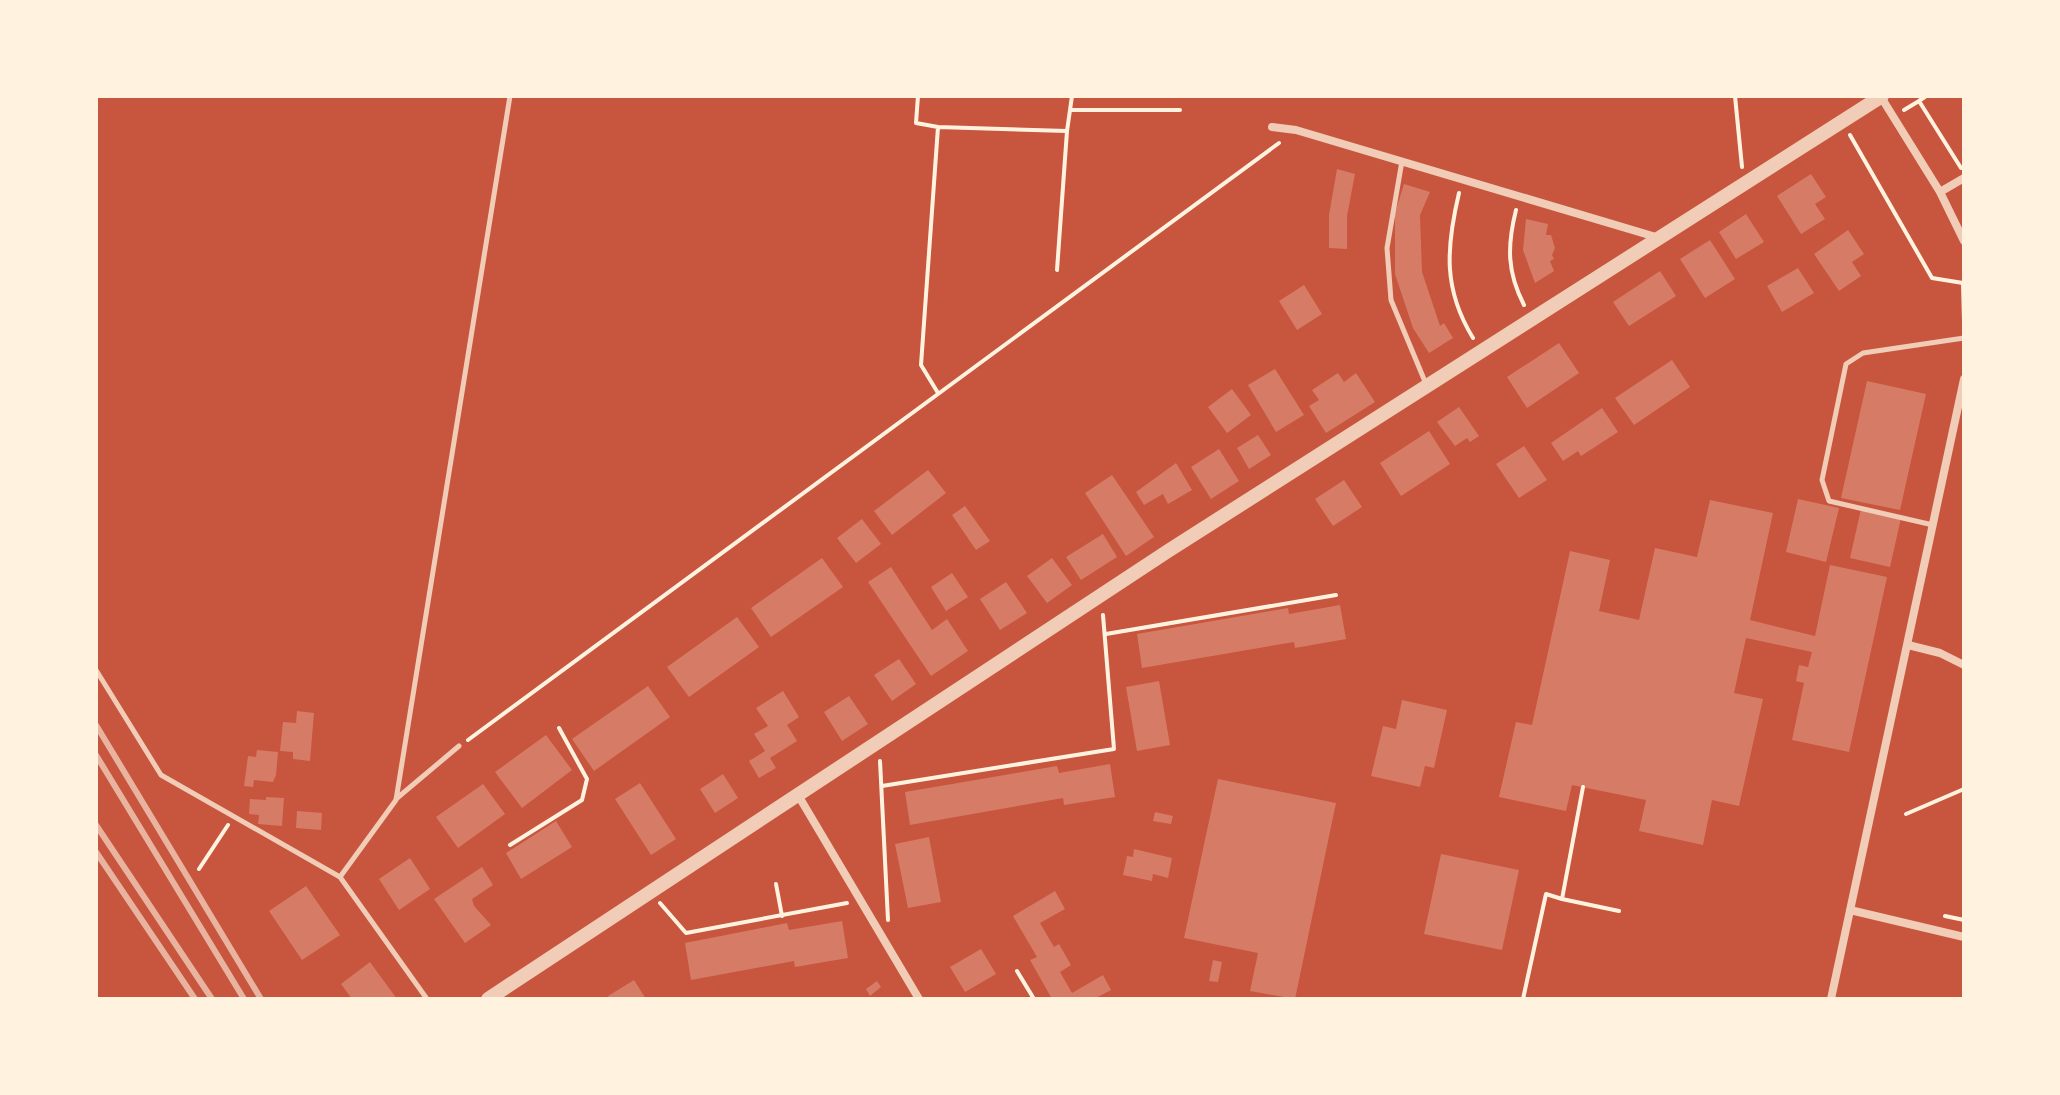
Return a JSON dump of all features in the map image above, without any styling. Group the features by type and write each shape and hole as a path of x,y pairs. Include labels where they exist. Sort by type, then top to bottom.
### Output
{"street":[{"path":"488,999 1100,596 1656,237 1881,96 1940,192 1964,241"},
{"path":"1272,127 1296,130 1656,237"},
{"path":"1940,192 1964,176"},
{"path":"1831,999 1964,379"},
{"path":"1908,645 1940,653 1964,665"},
{"path":"798,795 919,999"},
{"path":"1850,910 1964,937"}],"lane":[{"path":"396,800 510,96"},
{"path":"1402,161 1387,248 1391,300 1426,385"},
{"path":"1933,525 1829,501 1822,480 1846,364 1863,353 1964,338"},
{"path":"96,670 161,775 340,877 427,999"},
{"path":"340,877 396,800 459,746"}],"path":[{"path":"918,96 916,123 938,127 1067,131"},
{"path":"1057,270 1072,96"},
{"path":"1735,96 1743,182"},
{"path":"1926,96 1919,101 1964,176"},
{"path":"1071,110 1180,110"},
{"path":"1842,121 1932,278 1963,283 1964,321"},
{"path":"938,127 921,365 938,393"},
{"path":"459,746 1296,130"},
{"path":"1463,180 1448,239 1451,280 1457,312 1480,351"},
{"path":"1520,197 1508,259 1514,286 1531,318"},
{"path":"1106,634 1336,595"},
{"path":"882,786 1114,749 1106,634 1100,596"},
{"path":"510,845 582,800 587,779 559,728"},
{"path":"879,742 888,921"},
{"path":"1562,899 1583,787"},
{"path":"1906,814 1964,789"},
{"path":"199,869 233,818"},
{"path":"776,884 782,916"},
{"path":"651,892 686,933 843,905 858,897"},
{"path":"1523,999 1546,894 1619,911"},
{"path":"1017,971 1033,997 1025,999"}],"building":[{"path":"1337,169 1355,174 1347,216 1347,249 1329,248 1329,215"},
{"path":"1811,174 1826,197 1815,204 1825,219 1801,234 1777,196"},
{"path":"1404,184 1430,192 1420,215 1422,272 1440,326 1444,323 1453,338 1429,353 1413,328 1395,274 1395,213"},
{"path":"1746,214 1764,242 1736,259 1719,232"},
{"path":"1526,219 1548,224 1546,235 1551,235 1555,248 1554,259 1550,261 1554,271 1535,283 1523,250"},
{"path":"1848,230 1864,254 1852,262 1861,276 1839,291 1814,254"},
{"path":"1710,240 1735,279 1705,298 1680,259"},
{"path":"1798,268 1814,293 1782,312 1767,286"},
{"path":"1660,271 1676,296 1629,326 1613,302"},
{"path":"1304,285 1322,314 1297,330 1279,301"},
{"path":"1559,343 1579,373 1527,408 1507,377"},
{"path":"1672,360 1690,387 1634,425 1615,398"},
{"path":"1275,369 1304,415 1276,432 1248,385"},
{"path":"1338,373 1344,382 1356,373 1375,402 1326,433 1309,406 1319,400 1312,390"},
{"path":"1867,381 1926,394 1900,510 1841,498"},
{"path":"1232,389 1251,415 1227,433 1208,407"},
{"path":"1459,407 1479,436 1470,442 1467,438 1455,446 1437,422"},
{"path":"1602,408 1618,432 1581,456 1578,451 1563,461 1551,443"},
{"path":"1429,431 1450,464 1401,496 1380,463"},
{"path":"1258,435 1271,455 1249,469 1237,448"},
{"path":"1524,446 1547,480 1519,498 1496,464"},
{"path":"1219,449 1239,481 1211,499 1191,467"},
{"path":"1176,463 1192,490 1168,504 1163,494 1144,505 1136,492"},
{"path":"928,470 946,493 892,535 874,511"},
{"path":"1112,475 1154,537 1126,556 1085,493"},
{"path":"1344,480 1362,507 1333,526 1315,499"},
{"path":"1798,499 1839,508 1826,562 1786,552"},
{"path":"1710,500 1773,513 1750,620 1815,636 1830,565 1887,577 1849,752 1792,740 1804,683 1796,681 1799,665 1808,667 1812,652 1746,638 1734,693 1763,699 1739,806 1712,800 1703,845 1639,831 1646,800 1572,785 1566,811 1499,797 1516,722 1532,725 1570,551 1610,560 1599,611 1639,620 1655,548 1697,557"},
{"path":"965,506 990,541 976,550 952,515"},
{"path":"1861,509 1901,518 1890,567 1850,558"},
{"path":"862,519 881,544 856,563 837,538"},
{"path":"1103,534 1117,557 1081,580 1066,557"},
{"path":"822,558 843,587 771,637 751,608"},
{"path":"1052,558 1072,585 1047,603 1027,576"},
{"path":"891,567 932,630 947,619 968,651 931,676 868,582"},
{"path":"952,573 968,597 946,611 931,587"},
{"path":"1006,582 1027,613 1000,630 980,599"},
{"path":"1340,605 1346,639 1295,648 1294,642 1142,668 1137,634 1288,608 1289,614"},
{"path":"737,617 759,647 689,697 667,667"},
{"path":"899,659 916,684 892,701 874,675"},
{"path":"1159,681 1170,745 1137,751 1126,687"},
{"path":"648,686 670,717 594,771 572,739"},
{"path":"783,691 799,717 787,725 797,741 770,758 776,768 759,778 749,761 765,751 754,734 768,726 756,708"},
{"path":"849,696 868,724 842,741 824,712"},
{"path":"1402,700 1447,710 1434,768 1425,766 1420,787 1371,776 1383,726 1396,729"},
{"path":"297,711 314,713 310,761 293,759 293,752 280,751 283,722 296,723"},
{"path":"546,735 572,770 522,808 495,772"},
{"path":"257,750 278,752 276,775 273,782 254,780 253,787 244,786 248,756 256,757"},
{"path":"1110,764 1115,797 1064,805 1063,798 910,825 905,792 1057,766 1059,773"},
{"path":"723,774 738,798 715,813 700,789"},
{"path":"1218,779 1336,803 1295,999 1250,991 1258,953 1184,938"},
{"path":"640,783 676,839 651,855 615,799"},
{"path":"483,784 505,814 458,848 436,817"},
{"path":"266,797 284,798 282,826 258,824 259,815 249,814 250,799 266,800"},
{"path":"297,811 322,813 321,830 296,828"},
{"path":"1155,812 1173,816 1171,824 1153,821"},
{"path":"556,821 572,847 521,879 506,853"},
{"path":"929,837 941,902 908,908 895,844"},
{"path":"1134,849 1172,858 1168,878 1153,874 1152,881 1123,875 1127,856 1133,857"},
{"path":"1441,854 1519,870 1502,950 1424,934"},
{"path":"410,858 430,889 399,910 379,879"},
{"path":"482,867 493,885 472,899 474,906 491,925 465,943 434,899"},
{"path":"306,886 340,935 302,960 269,911"},
{"path":"1055,891 1065,909 1040,923 1054,947 1059,944 1071,965 1060,972 1072,993 1103,975 1111,990 1094,999 1052,999 1030,960 1037,957 1013,916"},
{"path":"842,921 848,958 795,967 794,961 691,980 685,943 787,923 789,930"},
{"path":"981,949 996,974 965,992 950,967"},
{"path":"1213,960 1222,962 1218,982 1209,981"},
{"path":"370,962 397,999 352,999 341,984"},
{"path":"634,980 646,999 610,999 608,996"},
{"path":"877,981 881,987 870,996 866,989"}],"railway":[{"path":"96,725 261,999"},
{"path":"96,755 244,999"},
{"path":"96,825 212,999"},
{"path":"96,852 195,999"}]}
